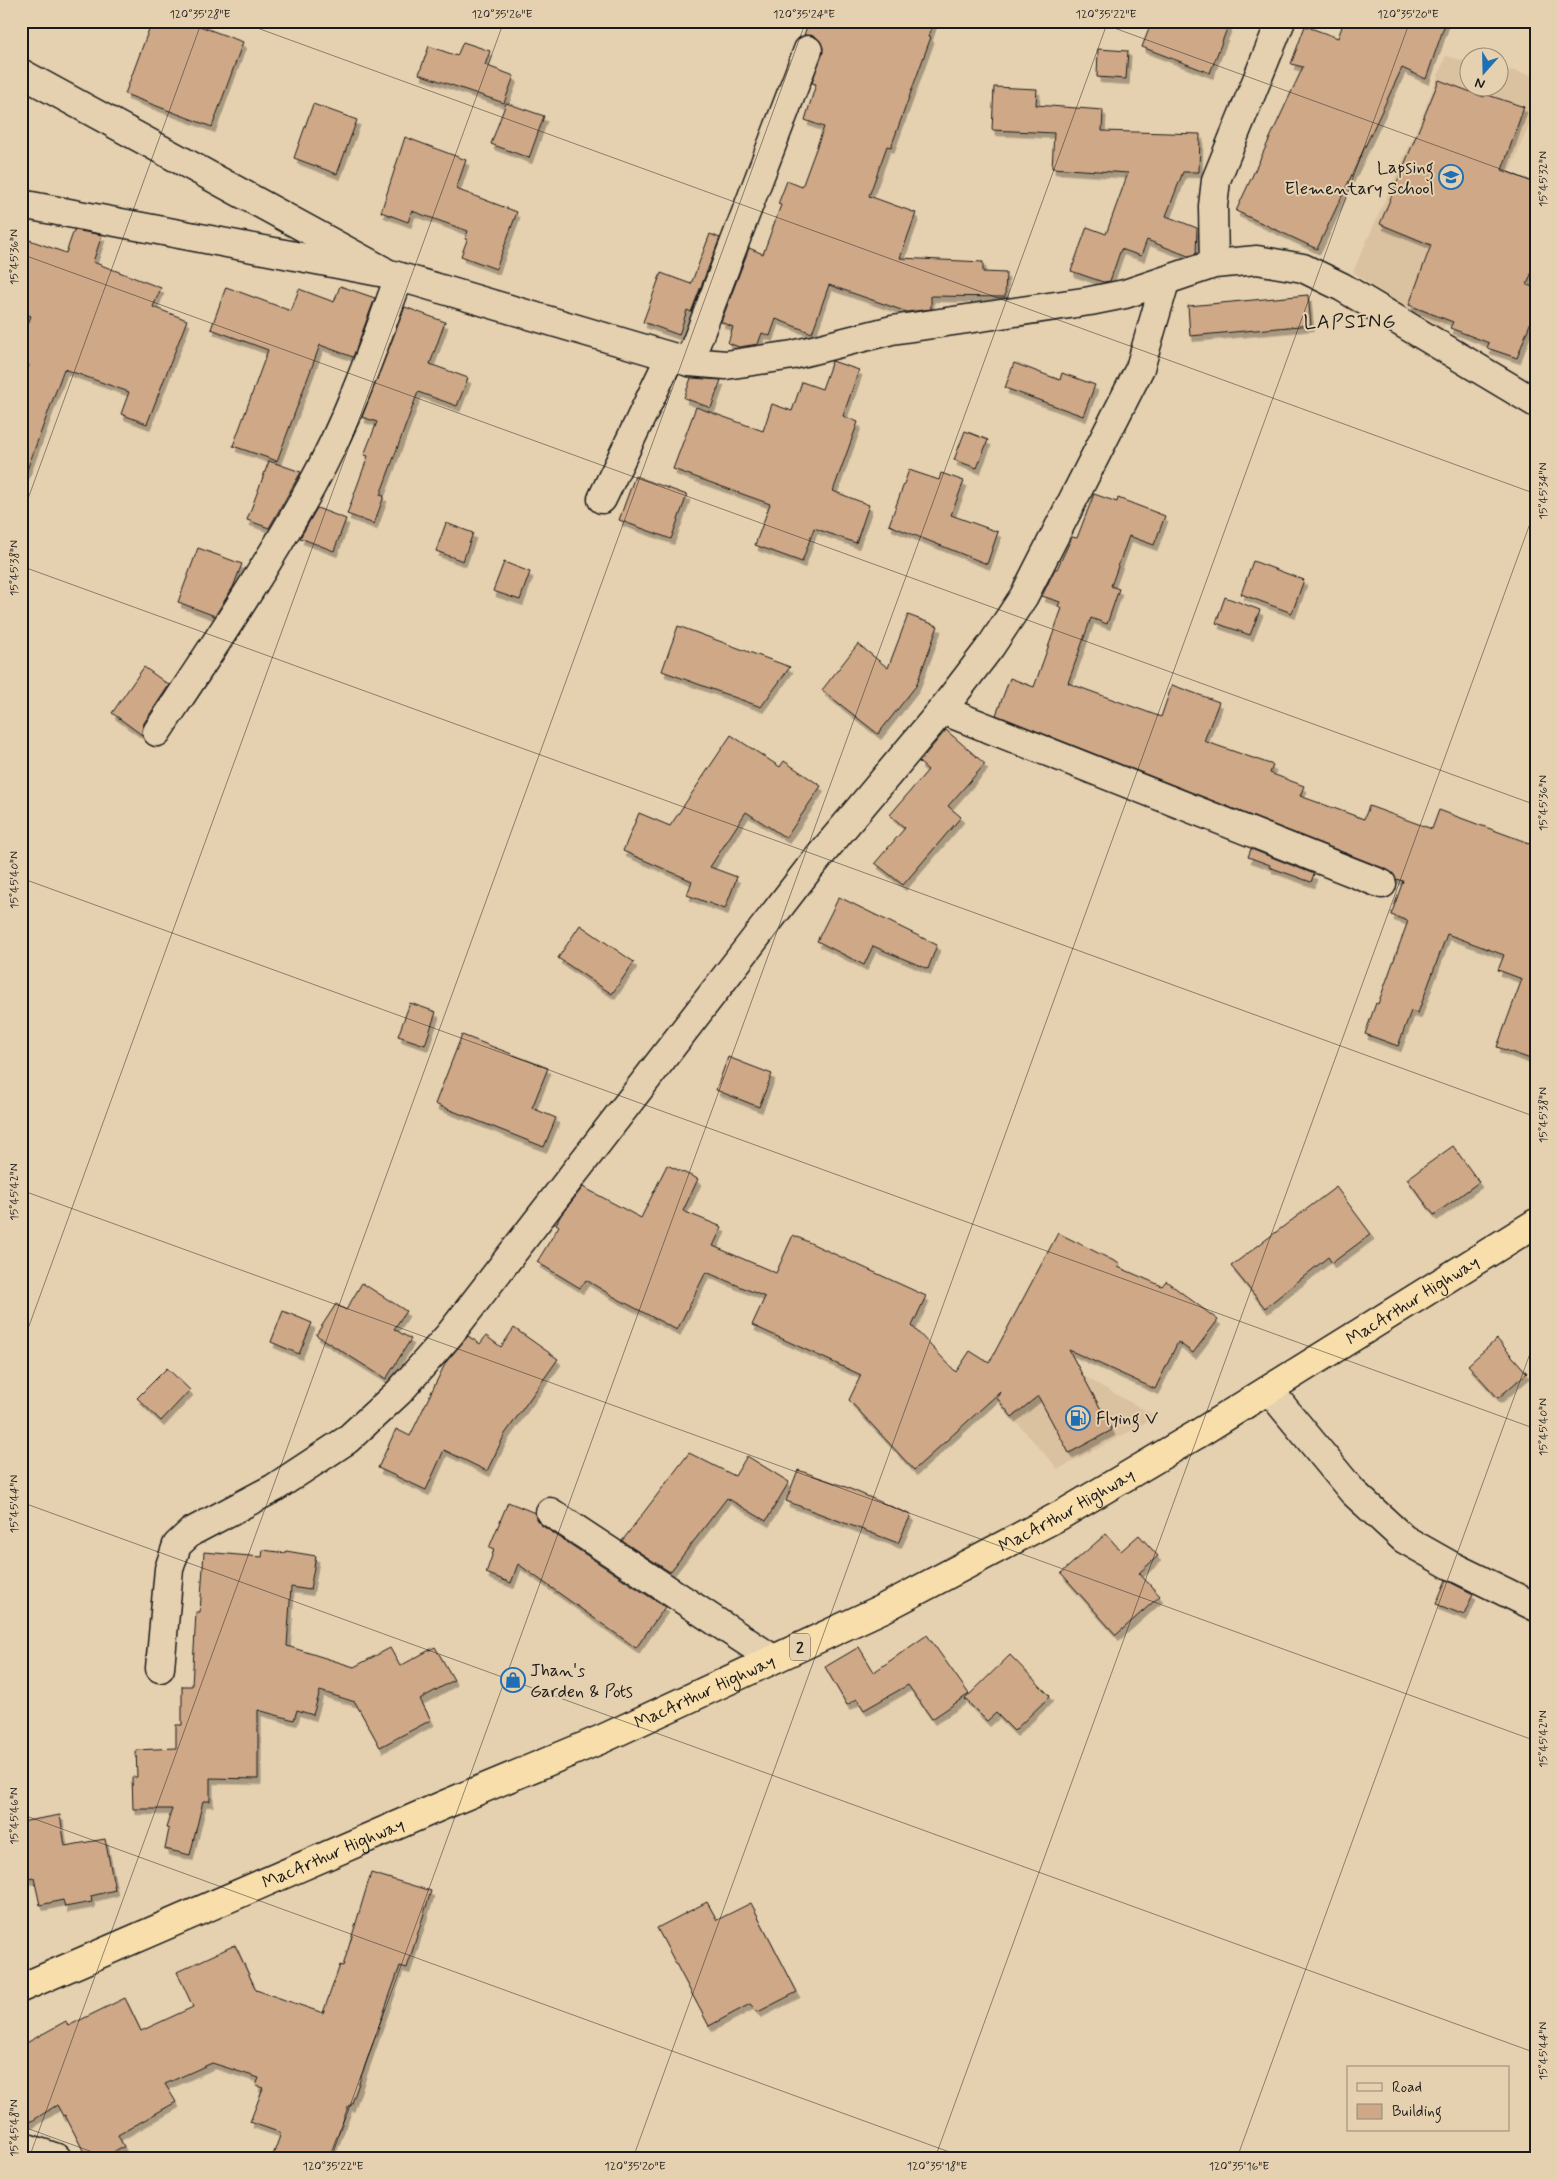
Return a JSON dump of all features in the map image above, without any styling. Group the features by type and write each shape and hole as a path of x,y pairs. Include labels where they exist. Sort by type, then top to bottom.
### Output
{"highway":[{"name":"MacArthur Highway","path":"21,1988 446,1804 602,1739 884,1608 1061,1515 1270,1390 1536,1223"}],"street":[{"path":"1214,264 1213,206 1216,180 1281,21"},
{"path":"602,499 679,360 808,50"},
{"path":"21,73 394,276"},
{"path":"21,204 394,276 679,360 726,365 793,355 892,330 1090,301 1125,294 1214,264 1257,260 1303,268 1342,287 1536,403"},
{"path":"157,732 241,604 311,487 356,393 394,276"},
{"path":"160,1668 169,1569 176,1545 191,1532 274,1488 346,1440 399,1392 450,1334 808,870 942,710 992,646 1024,596 1140,368 1165,282"},
{"path":"942,710 1382,884"},
{"path":"1270,1390 1353,1492 1404,1539 1450,1565 1536,1608"},
{"path":"550,1512 773,1659"},
{"path":"21,2146 57,2158"}],"shaded area":[{"name":"Lapsing Elementary School","path":"1446,56 1460,60 1460,98 1510,98 1510,70 1536,76 1536,108 1443,330 1413,315 1353,272 1419,124"},
{"path":"1040,1352 1157,1417 1058,1469 988,1390"}],"building":[{"path":"152,21 186,21 243,42 212,127 125,94"},
{"path":"809,21 934,21 929,36 931,37 891,147 887,146 869,196 916,213 900,258 983,262 983,272 1006,273 1005,297 931,296 931,309 907,312 829,285 812,333 776,319 770,336 762,333 758,344 739,347 728,343 733,327 721,322 749,248 763,254 781,205 778,204 787,181 802,187 824,127 805,120 816,84 812,83 823,48 820,41 814,36 804,35"},
{"path":"1152,21 1230,21 1210,73 1142,47"},
{"path":"1344,21 1446,21 1426,79 1402,68 1317,249 1236,211 1303,67 1291,64 1305,26 1338,38"},
{"path":"463,42 490,51 485,65 514,76 504,103 419,74 429,46 457,56"},
{"path":"1098,49 1128,51 1126,79 1097,77"},
{"name":"Lapsing Elementary School","path":"1439,80 1460,88 1460,98 1497,98 1524,107 1502,170 1536,183 1536,261 1527,285 1536,288 1536,308 1517,358 1487,348 1489,343 1450,328 1453,322 1409,305 1431,245 1380,224"},
{"path":"994,87 1037,89 1036,105 1103,110 1102,131 1200,134 1199,172 1183,172 1166,216 1197,228 1196,254 1188,256 1147,240 1141,256 1121,249 1110,281 1103,282 1071,271 1087,227 1106,234 1128,173 1052,168 1054,133 992,130"},
{"path":"506,103 544,116 529,158 491,144"},
{"path":"313,104 357,120 337,174 294,158"},
{"path":"405,137 466,160 456,189 517,212 496,269 461,256 468,231 412,211 408,222 381,212"},
{"path":"74,230 102,235 93,262 161,288 153,307 187,320 147,424 121,414 129,392 64,369 24,478 21,477 21,386 29,365 21,362 21,342 31,316 21,312 21,237 66,253"},
{"path":"710,234 720,238 691,312 687,310 679,335 643,322 661,273 691,284"},
{"path":"340,286 375,298 353,357 320,345 277,461 233,446 268,350 211,329 226,287 291,311 299,289 334,302"},
{"path":"1308,295 1311,325 1190,336 1188,306"},
{"path":"405,307 445,322 430,364 468,378 457,406 418,392 380,495 384,496 374,524 347,514 368,456 364,455 377,422 362,417"},
{"path":"832,361 859,370 843,416 858,422 833,491 869,505 856,543 814,528 802,562 755,545 770,504 673,469 696,407 763,431 772,404 792,411 802,382 822,389"},
{"path":"1014,363 1060,380 1062,373 1095,385 1083,416 1005,388"},
{"path":"691,378 721,380 711,408 684,398"},
{"path":"965,431 988,440 977,468 954,460"},
{"path":"269,461 301,472 269,528 247,520"},
{"path":"909,470 939,480 941,473 964,481 951,515 998,532 987,564 889,525"},
{"path":"635,476 687,495 671,539 619,520"},
{"path":"1094,494 1117,502 1118,498 1165,516 1154,545 1129,536 1111,586 1119,589 1107,624 1091,618 1068,683 1161,717 1172,685 1219,702 1204,741 1273,765 1270,773 1304,786 1300,796 1364,819 1369,806 1432,829 1439,810 1525,843 1536,845 1536,1061 1497,1047 1522,979 1498,970 1504,955 1447,934 1418,1013 1411,1011 1398,1046 1365,1034 1408,921 1391,915 1403,881 1396,879 1388,870 996,715 1010,678 1034,687 1062,608 1058,606 1060,602 1042,596 1072,537 1077,538"},
{"path":"317,508 346,519 334,551 300,538"},
{"path":"446,523 473,533 463,561 436,551"},
{"path":"198,548 242,564 233,587 215,616 178,602"},
{"path":"1253,561 1304,580 1292,613 1241,594"},
{"path":"504,562 530,572 520,600 493,591"},
{"path":"1225,597 1260,610 1250,635 1216,623"},
{"path":"908,615 938,626 916,686 878,734 822,690 858,644 888,668"},
{"path":"678,626 790,667 761,707 662,671"},
{"path":"144,667 169,685 144,723 142,735 112,713"},
{"path":"946,730 985,764 948,806 961,817 903,885 875,863 905,828 890,815 928,770 919,762"},
{"path":"731,735 780,767 784,761 821,786 786,838 746,812 710,867 737,877 725,909 687,895 692,881 623,851 639,813 670,826"},
{"path":"1251,849 1314,874 1311,882 1269,867 1270,865 1248,857"},
{"path":"839,897 937,945 928,969 873,946 864,965 817,941"},
{"path":"580,925 634,962 612,994 558,958"},
{"path":"410,1003 436,1012 425,1045 398,1036"},
{"path":"462,1035 548,1068 532,1108 556,1118 544,1147 435,1104"},
{"path":"728,1057 772,1074 759,1107 716,1090"},
{"path":"1453,1146 1479,1182 1434,1215 1407,1179"},
{"path":"667,1165 698,1179 683,1211 722,1227 713,1246 776,1273 793,1235 926,1296 912,1326 956,1372 970,1351 989,1363 1058,1233 1120,1264 1118,1267 1162,1286 1166,1281 1218,1320 1193,1353 1178,1342 1155,1389 1069,1350 1112,1430 1069,1453 1038,1396 1012,1417 997,1398 1000,1392 914,1470 849,1400 861,1375 752,1325 765,1297 706,1272 677,1330 586,1280 580,1288 537,1262 559,1226 556,1224 561,1215 583,1187 641,1218"},
{"path":"1336,1187 1371,1234 1332,1263 1328,1257 1265,1308 1231,1266"},
{"path":"362,1283 406,1311 394,1329 411,1339 386,1379 316,1335 336,1304 346,1310"},
{"path":"283,1311 312,1323 299,1354 271,1342"},
{"path":"514,1328 558,1359 505,1434 487,1471 444,1450 426,1490 378,1468 396,1429 410,1436 446,1362 468,1336 480,1344 486,1336 501,1347"},
{"path":"1497,1339 1527,1373 1498,1398 1468,1365"},
{"path":"167,1368 190,1390 161,1421 137,1398"},
{"path":"689,1453 735,1476 747,1456 789,1482 766,1521 727,1498 670,1572 622,1541"},
{"path":"798,1470 841,1485 911,1515 898,1543 786,1501"},
{"path":"508,1502 535,1513 536,1519 541,1525 665,1607 636,1648 518,1564 511,1583 486,1573 494,1550 489,1548"},
{"path":"1106,1534 1121,1551 1139,1535 1158,1556 1139,1573 1160,1596 1116,1635 1061,1573"},
{"path":"263,1550 286,1553 286,1551 316,1556 310,1590 291,1587 287,1646 354,1667 390,1648 400,1666 435,1647 454,1680 420,1699 431,1720 380,1747 355,1702 320,1691 313,1715 297,1710 294,1720 258,1710 258,1779 210,1778 210,1801 203,1801 190,1855 165,1849 169,1829 166,1828 172,1809 133,1809 132,1777 137,1777 136,1750 176,1748 176,1725 182,1725 182,1686 192,1686 196,1612 200,1612 204,1552 262,1557"},
{"path":"1446,1580 1473,1594 1464,1615 1436,1604"},
{"path":"927,1635 969,1694 932,1719 908,1685 864,1710 857,1699 847,1705 825,1667 859,1647 874,1672"},
{"path":"1010,1655 1050,1696 1014,1731 996,1713 987,1721 965,1699"},
{"path":"60,1815 65,1846 105,1839 115,1890 91,1896 92,1902 65,1907 63,1900 40,1905 34,1878 21,1880 21,1822"},
{"path":"371,1873 431,1891 407,1968 400,1966 351,2106 349,2105 329,2158 272,2158 281,2133 250,2122 263,2088 256,2086 259,2078 212,2063 165,2084 176,2102 118,2135 124,2147 103,2158 87,2158 65,2115 63,2116 57,2105 21,2128 21,2046 66,2021 68,2026 125,1998 141,2031 193,2007 177,1972 235,1945 256,1990 323,2013 340,1965 343,1966"},
{"path":"707,1902 717,1920 751,1903 797,1992 758,2012 750,2004 709,2026 657,1928"}],"place":[{"name":"Lapsing Elementary School","path":"1451,177"},
{"name":"Flying V","path":"1078,1418"},
{"name":"Jhan's Garden & Pots","path":"513,1680"}],"district":[{"name":"LAPSING","path":"1350,321"}]}
